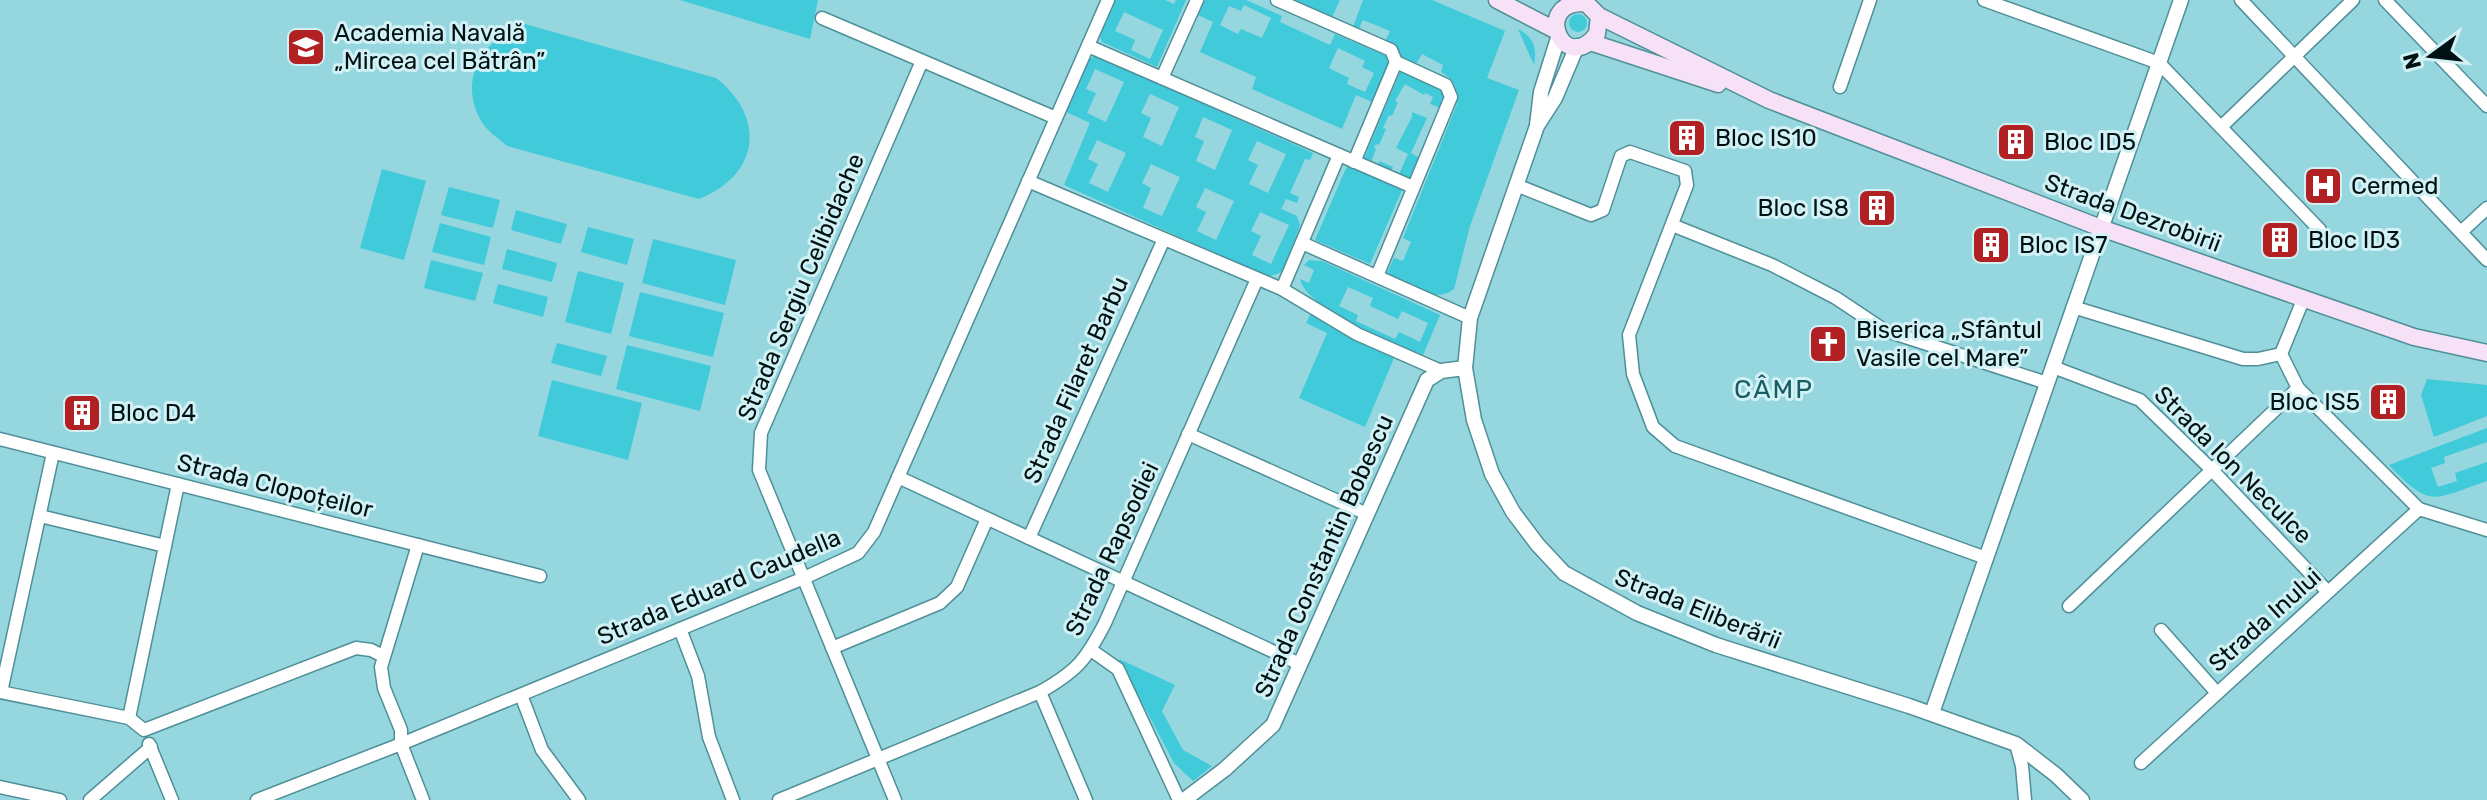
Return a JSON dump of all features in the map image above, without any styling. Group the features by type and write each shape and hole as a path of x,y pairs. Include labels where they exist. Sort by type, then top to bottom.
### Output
{"main road":[{"name":"Strada Dezrobirii","path":"1497,0 1558,33 1566,43 1584,44 1769,100 2101,228 2303,300 2414,337 2487,353"},
{"name":"Strada Dezrobirii","path":"1558,33 1556,19 1566,2 1595,7 1769,100"},
{"path":"1584,44 1599,29 1595,7"}],"street":[{"name":"Strada Eduard Caudella","path":"257,800 521,695 858,553 874,532 1108,0"},
{"path":"1162,78 1197,0"},
{"path":"1277,0 1391,50 1396,62 1446,85 1451,97 1377,276"},
{"path":"1840,87 1870,0"},
{"path":"1984,0 2159,63 2320,230"},
{"path":"1932,713 2181,0"},
{"path":"2241,0 2487,260"},
{"path":"2221,127 2353,0"},
{"path":"2385,0 2487,106"},
{"path":"822,18 1056,118"},
{"name":"Strada Eliberării","path":"1558,33 1541,92 1537,126 1470,318 1465,368 1474,420 1492,474 1513,512 1564,573 1637,613 1716,645 1932,713 2016,744 2082,800"},
{"name":"Strada Eliberării","path":"1537,126 1584,44"},
{"path":"1088,46 1413,187"},
{"name":"Strada Sergiu Celibidache","path":"895,800 759,470 761,433 922,61"},
{"path":"1354,162 1396,62"},
{"path":"1516,185 1591,215 1603,210 1621,156 1630,152 1685,171 1687,185 1629,335 1633,374 1653,427 1675,446 1986,558"},
{"path":"1282,289 1339,155"},
{"path":"1028,181 1282,289 1357,334 1441,371 1465,368"},
{"path":"2461,232 2487,208"},
{"path":"1672,225 1772,265 1836,298 1884,330 2047,383"},
{"name":"Strada Filaret Barbu","path":"1029,538 1164,239"},
{"path":"1302,243 1470,318"},
{"name":"Strada Rapsodiei","path":"779,800 1040,692 1071,674 1091,650 1257,279"},
{"path":"2303,300 2281,354 2298,388 2419,509 2487,530"},
{"path":"2073,307 2243,359 2281,354"},
{"name":"Strada Ion Neculce","path":"2053,367 2140,400 2212,470 2328,592"},
{"name":"Strada Constantin Bobescu","path":"1182,800 1225,769 1273,725 1427,380 1441,371"},
{"path":"2069,606 2298,388"},
{"path":"1188,434 1367,514"},
{"name":"Strada Clopoțeilor","path":"0,439 540,576"},
{"path":"53,453 0,692 129,718 144,730 172,800"},
{"path":"898,477 1300,664"},
{"path":"129,718 178,484"},
{"name":"Strada Inului","path":"2141,763 2419,509"},
{"path":"40,516 165,546"},
{"path":"832,648 940,603 957,587 987,519"},
{"path":"418,545 394,632 383,656 384,688 423,800"},
{"path":"680,629 698,676 709,737 733,800"},
{"path":"2161,630 2217,693"},
{"path":"144,730 356,648 383,656"},
{"path":"1091,650 1118,669 1182,800"},
{"path":"1040,692 1086,800"},
{"path":"521,695 542,750 579,800"},
{"path":"2016,744 2022,766 2025,800"},
{"path":"90,800 151,747"},
{"path":"0,787 60,800"}],"shaded area":[{"path":"680,0 818,0 810,39"},
{"path":"1112,0 1165,0 1174,4 1176,0 1186,0 1157,67 1102,42 1098,32","holes":["1124,12 1163,30 1150,59 1131,50 1135,40 1115,31"]},
{"path":"1205,0 1246,0 1282,16 1280,22 1330,45 1335,34 1386,56 1388,66 1372,102 1356,95 1342,129 1252,89 1256,77 1200,52 1213,22 1198,15","holes":["1244,5 1271,18 1262,38 1241,29 1238,34 1220,25 1229,6 1241,11","1338,48 1365,61 1362,67 1374,73 1365,92 1347,84 1349,78 1329,68"]},
{"path":"1295,0 1340,0 1332,17"},
{"path":"1363,0 1432,0 1505,31 1487,78 1519,90 1470,226 1454,289 1446,293 1429,294 1386,275 1394,258 1403,261 1411,242 1403,238 1457,104 1456,89 1450,78 1441,72 1443,65 1422,54 1416,64 1400,56 1397,47 1385,42 1390,31 1363,20 1358,30 1353,27"},
{"path":"1578,14 1587,23 1578,32 1569,23"},
{"path":"525,24 716,78 743,110 749,128 744,161 734,176 719,189 699,199 507,146 483,124 475,108 473,78 478,64 496,40"},
{"path":"1518,29 1533,44 1534,65"},
{"path":"1096,56 1313,153 1310,160 1305,159 1290,193 1299,197 1297,203 1286,199 1281,209 1297,216 1300,225 1283,272 1264,275 1064,185 1090,123 1064,111 1086,60","holes":["1095,69 1124,82 1106,122 1087,113 1096,93 1086,89","1150,94 1179,107 1162,146 1143,137 1151,118 1141,113","1203,117 1232,130 1215,170 1196,161 1204,141 1195,137","1097,140 1126,153 1108,192 1089,183 1098,164 1088,159","1257,141 1286,154 1268,193 1249,184 1258,165 1248,160","1151,164 1180,177 1162,216 1143,208 1151,188 1142,183","1205,188 1234,201 1216,240 1197,231 1206,212 1196,207","1260,212 1289,225 1271,264 1252,255 1261,236 1251,231"]},
{"path":"1401,70 1443,91 1445,96 1441,108 1430,104 1433,97 1405,84 1395,101 1398,102 1392,116 1389,115 1383,128 1386,129 1379,145 1376,144 1374,148 1371,162 1378,165 1379,161 1393,167 1391,171 1399,174 1408,154 1396,148 1412,112 1427,118 1411,153 1420,158 1411,182 1363,161"},
{"path":"1347,166 1402,190 1370,264 1315,240"},
{"path":"382,169 426,181 404,260 360,248"},
{"path":"449,187 500,200 493,228 441,215"},
{"path":"516,210 567,224 561,244 511,230"},
{"path":"440,223 491,237 484,265 432,252"},
{"path":"588,227 634,239 627,265 581,252"},
{"path":"653,239 736,260 725,305 642,283"},
{"path":"507,249 557,263 552,282 502,269"},
{"path":"431,260 483,273 475,301 424,288"},
{"path":"1309,260 1322,261 1440,315 1423,355 1353,324 1318,302 1300,279 1309,283 1314,270 1304,265","holes":["1348,287 1373,298 1370,306 1398,319 1402,311 1428,323 1420,342 1399,332 1395,339 1356,321 1358,315 1339,306"]},
{"path":"578,271 624,283 611,334 565,322"},
{"path":"498,284 548,297 543,317 493,303"},
{"path":"640,292 724,313 713,357 629,336"},
{"path":"1311,313 1394,358 1365,427 1299,398 1327,333 1306,323"},
{"path":"557,343 607,356 601,376 551,363"},
{"path":"627,345 711,366 700,411 616,389"},
{"path":"2427,379 2487,385 2487,416 2434,437 2421,395"},
{"path":"552,380 642,403 628,460 538,436"},
{"path":"2487,428 2487,442 2444,457 2445,463 2431,468 2438,487 2457,481 2455,473 2487,462 2487,481 2433,497 2414,489 2389,465"},
{"path":"1119,659 1175,685 1162,711 1183,750 1212,766 1193,781 1174,763"}],"place":[{"name":"Academia Navală „Mircea cel Bătrân”","path":"306,47"},
{"name":"Bloc IS10","path":"1687,138"},
{"name":"Bloc ID5","path":"2016,142"},
{"name":"Cermed","path":"2323,186"},
{"name":"Bloc IS8","path":"1877,208"},
{"name":"Bloc ID3","path":"2280,240"},
{"name":"Bloc IS7","path":"1991,245"},
{"name":"Biserica „Sfântul Vasile cel Mare”","path":"1828,344"},
{"name":"Bloc IS5","path":"2388,402"},
{"name":"Bloc D4","path":"82,413"}],"district":[{"name":"CÂMP","path":"1774,389"}]}
